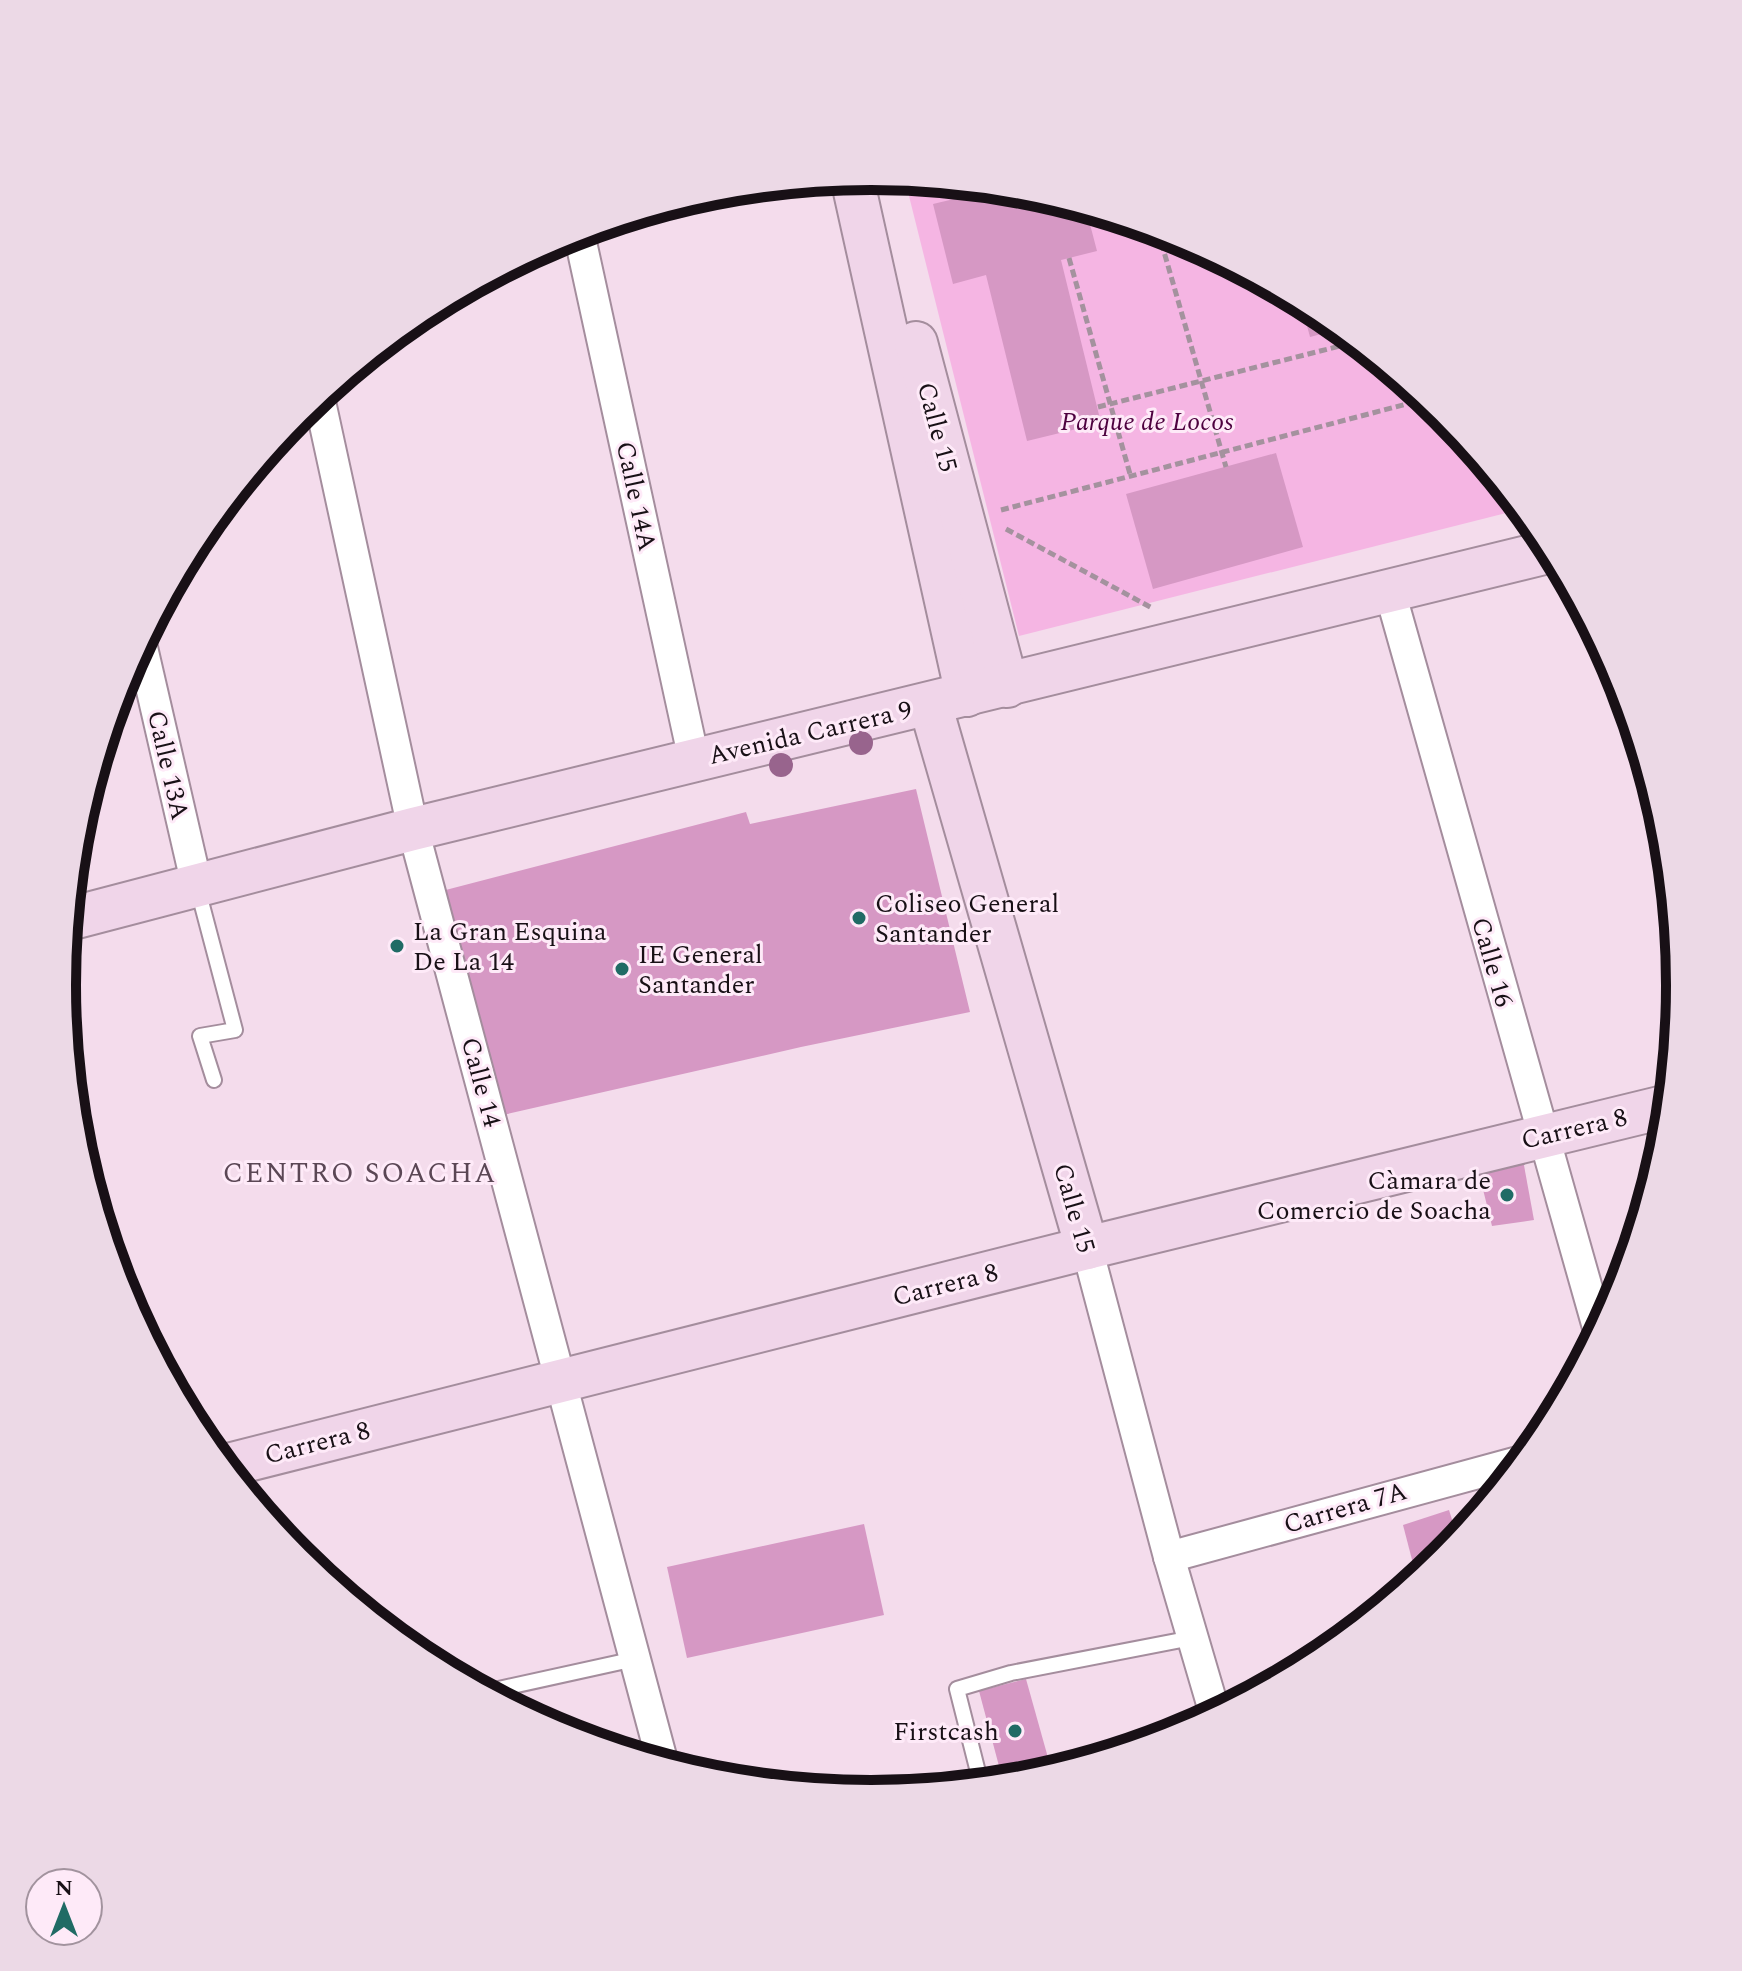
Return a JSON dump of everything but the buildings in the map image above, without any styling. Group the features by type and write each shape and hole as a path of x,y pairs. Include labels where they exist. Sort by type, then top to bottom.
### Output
{"main road":[{"path":"855,191 864,234"},
{"name":"Calle 15","path":"864,234 887,256 899,281 1007,686"},
{"name":"Calle 15","path":"864,234 948,700 1087,1248"},
{"name":"Avenida Carrera 9","path":"80,916 413,829 1538,554"},
{"name":"Carrera 8","path":"236,1463 1087,1248 1656,1109"}],"street":[{"name":"Calle 14A","path":"582,245 694,760"},
{"name":"Calle 14","path":"322,411 413,829 563,1380 660,1751"},
{"name":"Calle 16","path":"1390,592 1594,1314"},
{"name":"Calle 13A","path":"145,662 197,886"},
{"name":"Calle 15","path":"1087,1248 1169,1557 1212,1704"},
{"name":"Carrera 7A","path":"1169,1557 1504,1466"}],"lane":[{"path":"197,886 235,1030 200,1036 214,1080"},
{"path":"978,1773 957,1689 1011,1673 1192,1638"},
{"path":"500,1689 635,1659"}],"path":[{"path":"1162,246 1226,467"},
{"path":"1069,258 1130,474"},
{"path":"1098,407 1342,345"},
{"path":"995,511 1411,403"},
{"path":"994,522 1155,609"}],"green space":[{"name":"Parque de Locos","path":"908,191 975,197 1077,218 1127,233 1223,272 1313,324 1395,388 1469,461 1509,512 1019,636"}],"place":[{"name":"Coliseo General Santander","path":"859,918"},
{"name":"La Gran Esquina De La 14","path":"397,946"},
{"name":"IE General Santander","path":"622,969"},
{"name":"Càmara de Comercio de Soacha","path":"1507,1195"},
{"name":"Firstcash","path":"1015,1731"}],"district":[{"name":"CENTRO SOACHA","path":"360,1172"}]}
